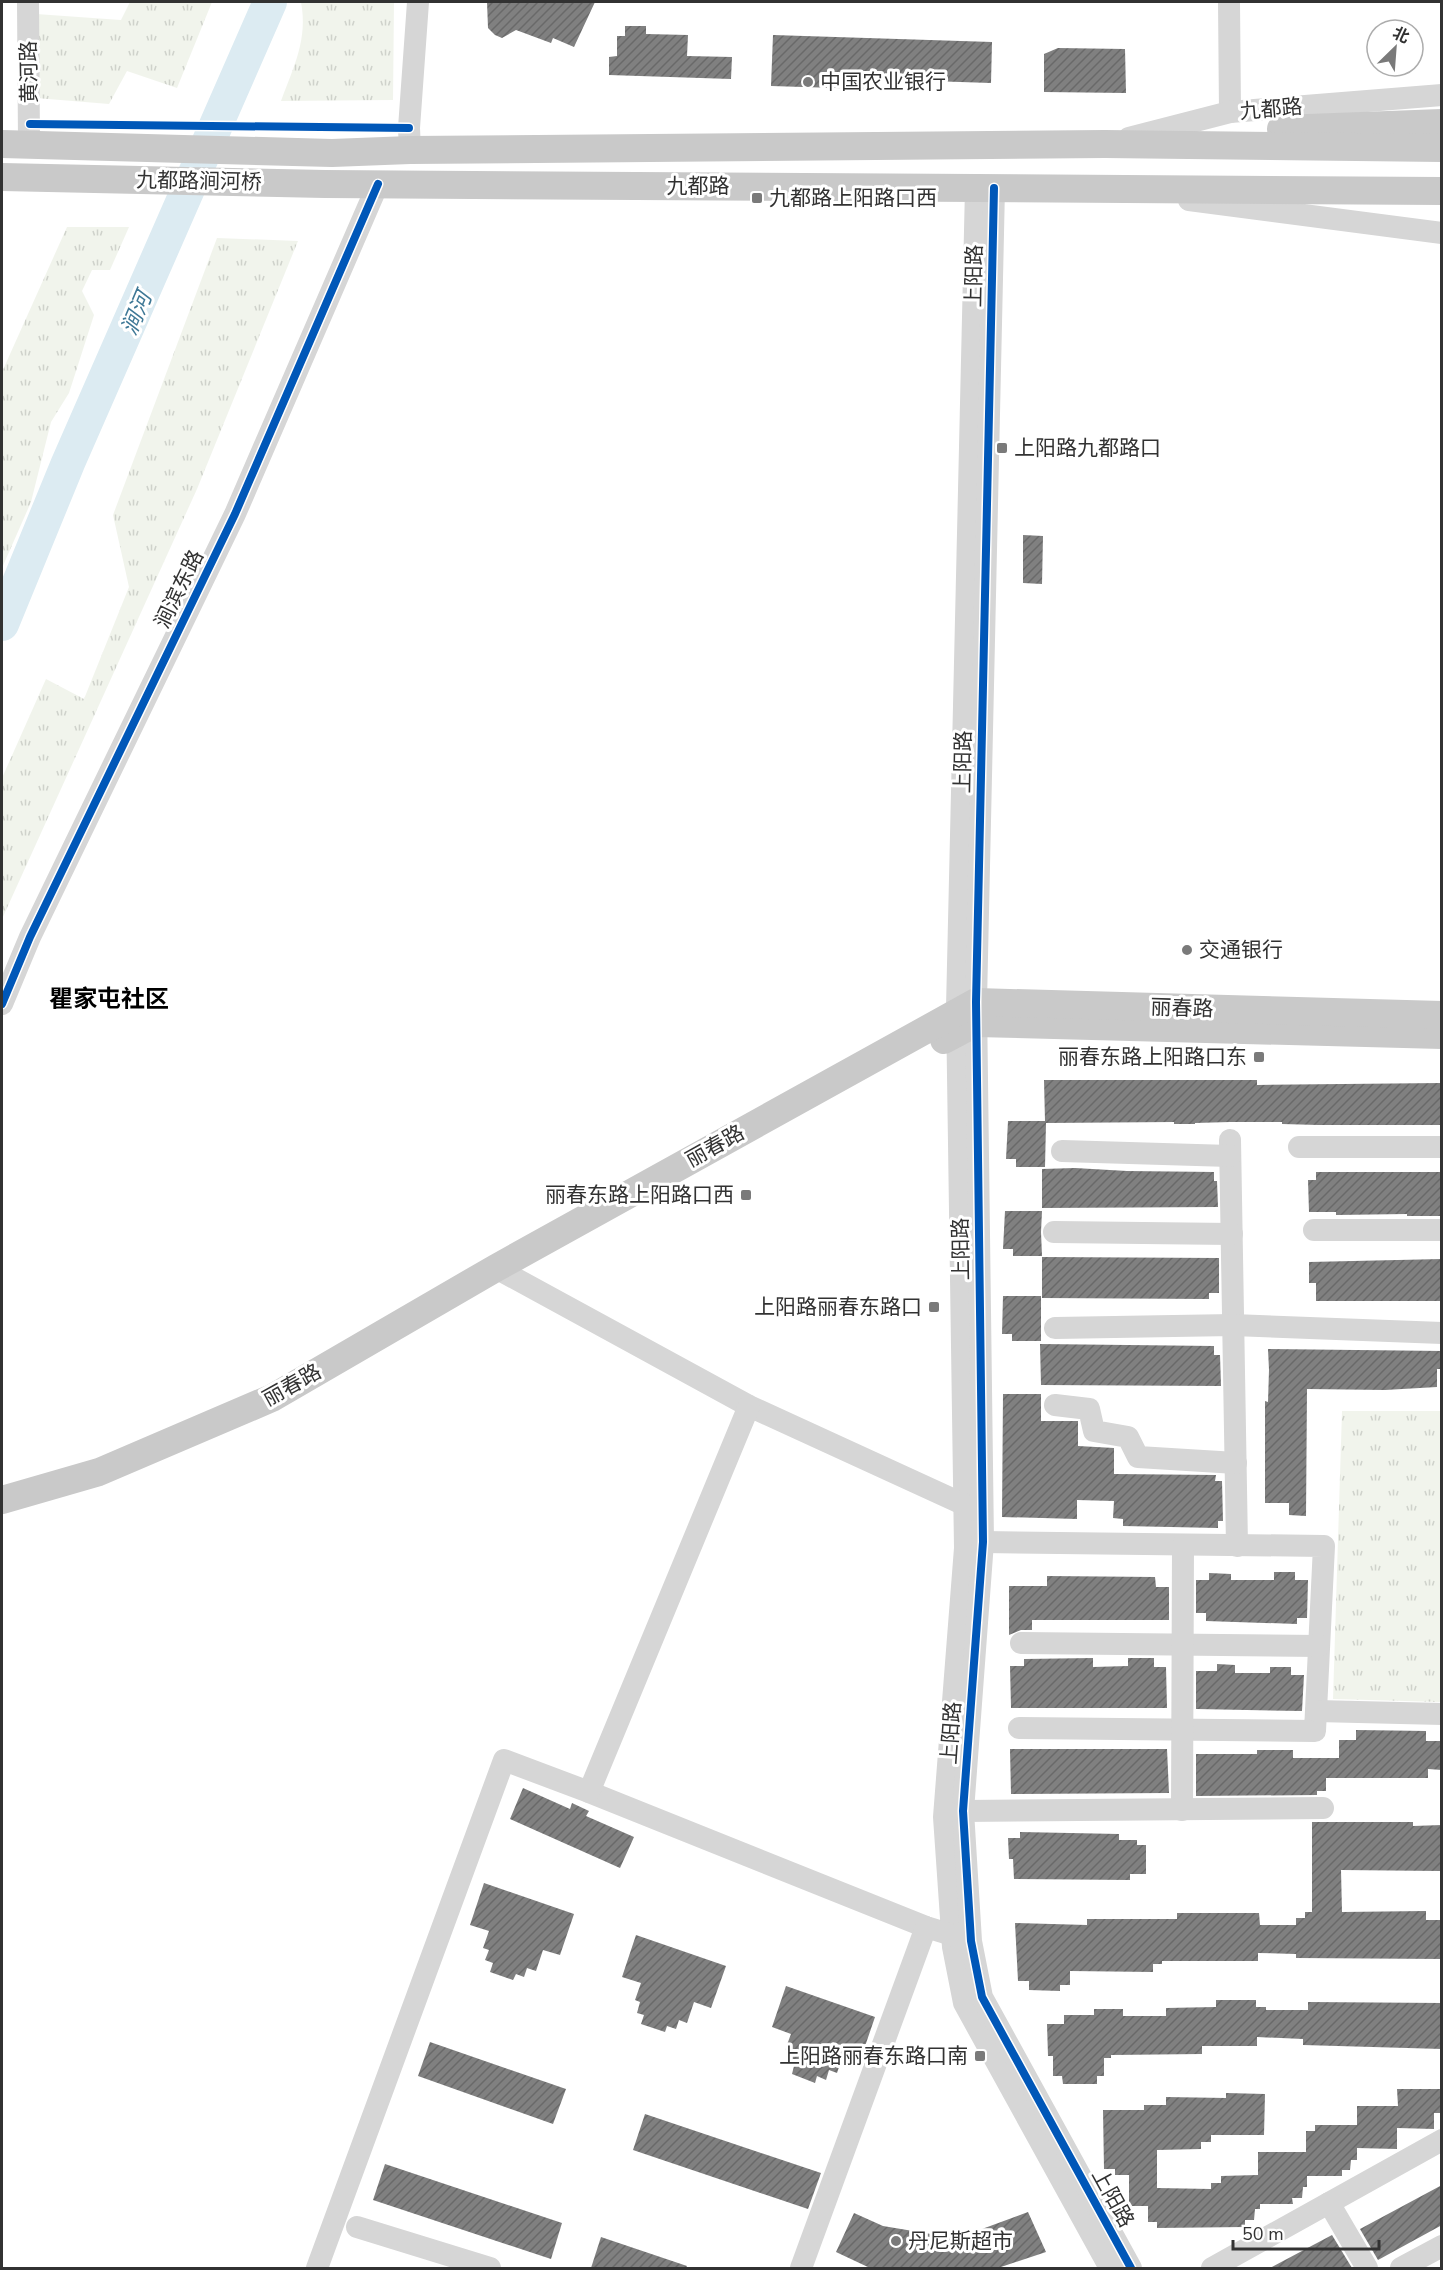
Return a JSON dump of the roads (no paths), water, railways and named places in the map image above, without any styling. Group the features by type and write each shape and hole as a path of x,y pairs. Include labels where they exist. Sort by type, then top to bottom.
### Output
{"main road":[{"path":"1105,144 1305,127 1442,123"},
{"name":"九都路涧河桥","path":"15,144 332,153"},
{"name":"九都路","path":"332,153 410,150 1105,144 1442,148"},
{"name":"九都路涧河桥","path":"2,177 325,184"},
{"name":"九都路","path":"325,184 1442,191"},
{"path":"1211,190 1442,208"},
{"name":"丽春路","path":"2,1500 99,1472 272,1398 505,1273 967,1018 1442,1015"},
{"name":"丽春路","path":"967,1018 1442,1035"},
{"name":"丽春路","path":"2,1520 100,1492 272,1419 505,1273"}],"street":[{"name":"黄河路","path":"15,144 28,2"},
{"path":"410,150 409,128 418,2"},
{"path":"1229,2 1230,112"},
{"name":"九都路","path":"1105,144 1230,112 1442,95"},
{"name":"涧滨东路","path":"2,1004 30,937 235,514 378,184"},
{"name":"上阳路","path":"985,188 967,1018 974,1509 965,1548 944,1817 961,1938 982,1997 1131,2268"},
{"name":"九都路","path":"1107,189 1442,233"},
{"path":"1299,1147 1442,1147"},
{"path":"1062,1151 1230,1148 1237,1546"},
{"path":"1314,1230 1442,1230"},
{"path":"1054,1232 1232,1234"},
{"path":"505,1273 749,1406 974,1509"},
{"path":"1055,1328 1233,1325 1442,1333"},
{"path":"1055,1405 1089,1409 1094,1431 1128,1437 1138,1457 1236,1463"},
{"path":"589,1792 749,1406"},
{"name":"上阳路","path":"974,1509 983,1542 963,1811 961,1938 964,2003 1110,2268"},
{"path":"983,1542 1324,1546 1315,1731 1019,1728"},
{"path":"1182,1810 1184,1545"},
{"path":"1021,1643 1319,1646"},
{"path":"1316,1711 1442,1714"},
{"path":"317,2268 504,1760 926,1927 961,1938"},
{"path":"963,1811 1323,1808"},
{"path":"801,2268 926,1927"},
{"path":"1212,2268 1442,2140"},
{"path":"1329,2203 1367,2268"},
{"path":"357,2227 490,2268"},
{"path":"1401,2268 1442,2246"}],"waterway":[{"name":"涧河","path":"2,624 68,463 270,2"}],"place":[{"name":"中国农业银行","path":"808,82"},
{"name":"九都路上阳路口西","path":"757,198"},
{"name":"上阳路九都路口","path":"1002,448"},
{"name":"交通银行","path":"1187,950"},
{"name":"丽春东路上阳路口东","path":"1259,1057"},
{"name":"丽春东路上阳路口西","path":"746,1195"},
{"name":"上阳路丽春东路口","path":"934,1307"},
{"name":"上阳路丽春东路口南","path":"980,2056"},
{"name":"丹尼斯超市","path":"896,2241"}],"district":[{"name":"瞿家屯社区","path":"109,999"}]}
